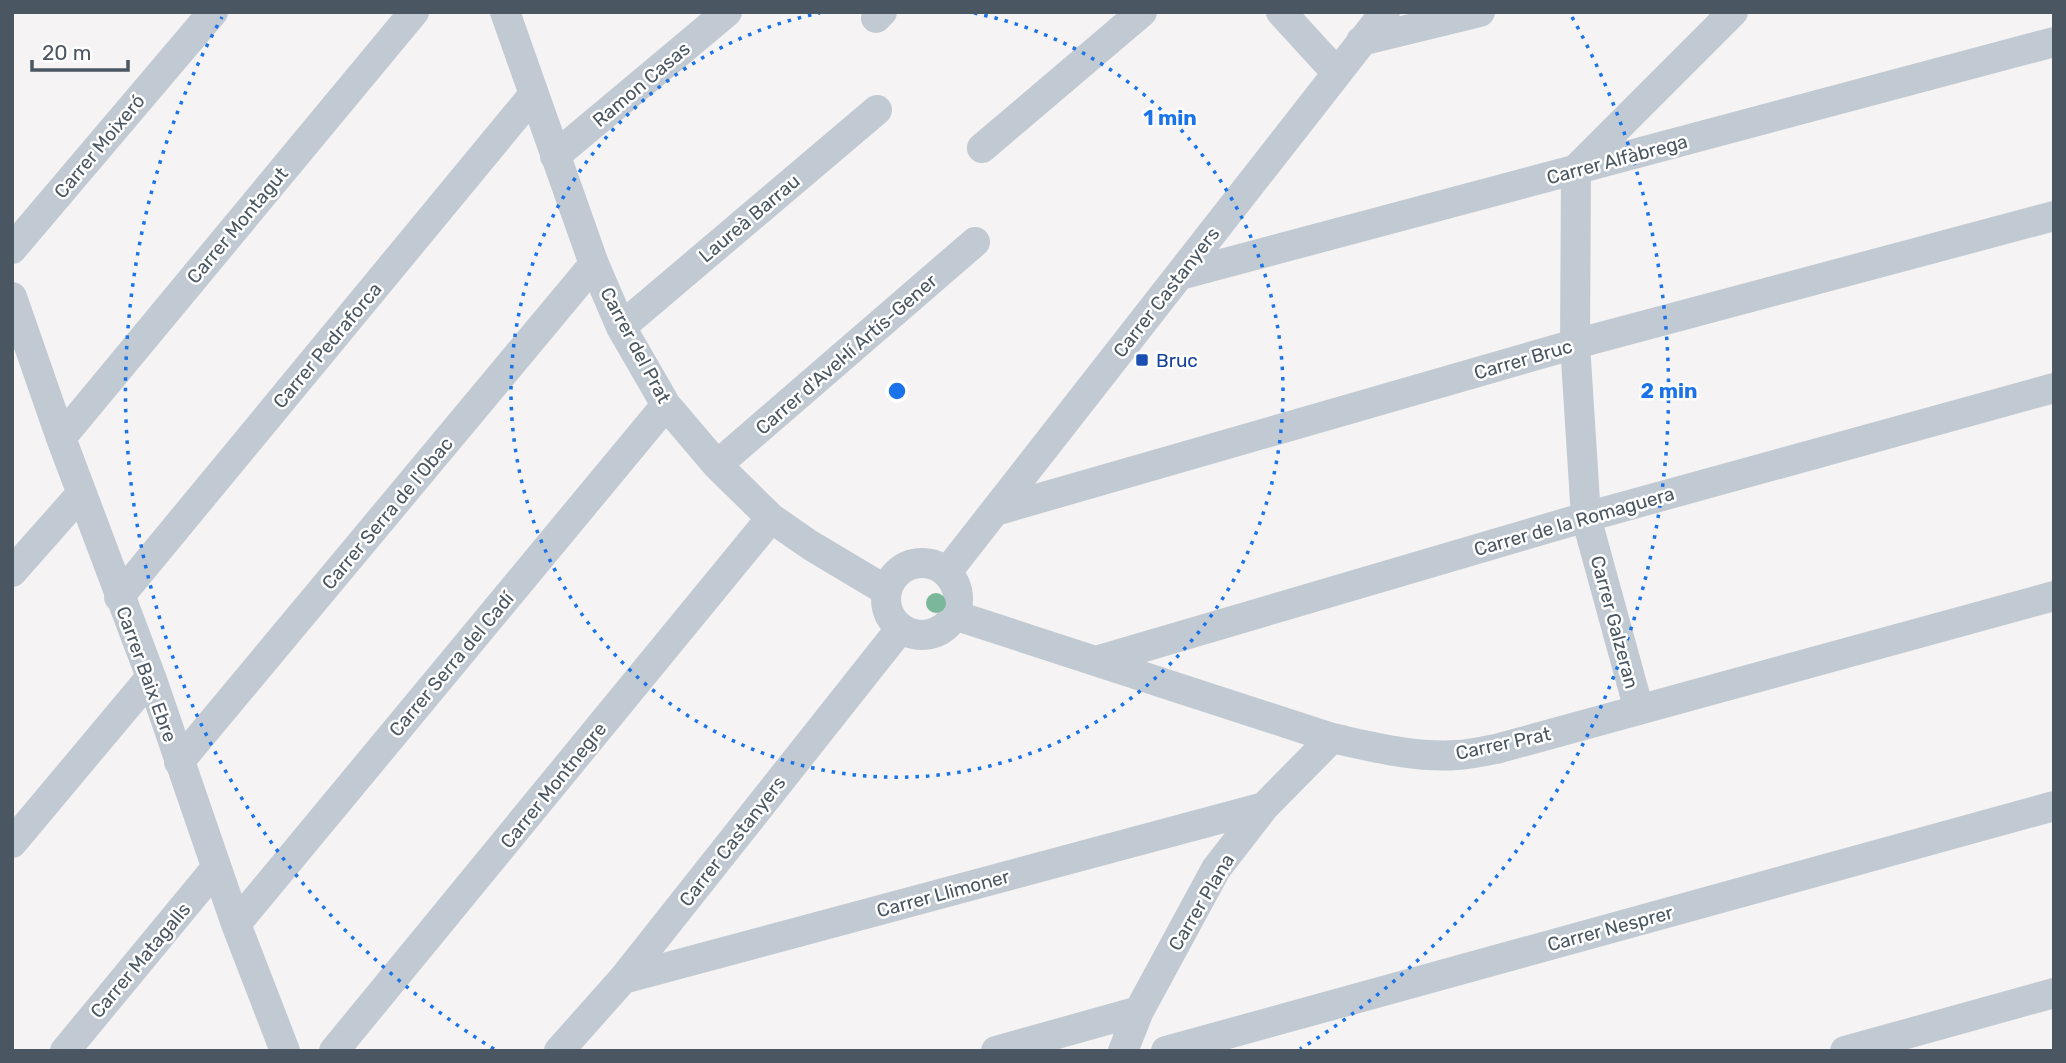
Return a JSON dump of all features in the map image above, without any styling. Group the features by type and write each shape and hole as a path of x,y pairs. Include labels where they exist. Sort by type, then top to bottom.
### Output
{"street":[{"name":"Carrer Moixeró","path":"12,248 213,12"},
{"name":"Carrer Montagut","path":"61,438 414,12"},
{"name":"Carrer del Prat","path":"505,12 594,264 621,327 666,405 717,465 771,518 887,591"},
{"name":"Ramon Casas","path":"555,156 727,12"},
{"path":"982,148 1142,12"},
{"path":"1281,12 1336,72"},
{"name":"Carrer Castanyers","path":"947,572 1385,12"},
{"path":"1361,41 1480,12"},
{"path":"1576,169 1733,12"},
{"name":"Carrer Alfàbrega","path":"1180,275 2054,42"},
{"name":"Carrer Pedraforca","path":"119,597 534,94"},
{"name":"Laureà Barrau","path":"621,327 877,110"},
{"name":"Carrer Galzeran","path":"1576,169 1575,344 1586,517 1639,710"},
{"name":"Carrer Bruc","path":"995,511 1575,344 2054,216"},
{"name":"Carrer d'Avel·lí Artís-Gener","path":"717,465 975,242"},
{"name":"Carrer Serra de l'Obac","path":"179,762 594,264"},
{"name":"Carrer Baix Ebre","path":"12,297 81,494 151,677 236,924 285,1051"},
{"name":"Carrer de la Romaguera","path":"1096,661 1586,517 2054,388"},
{"name":"Carrer Serra del Cadí","path":"236,924 666,405"},
{"path":"12,572 81,494"},
{"name":"Carrer Montnegre","path":"334,1051 771,518"},
{"path":"924,563 947,572 958,592 958,604 946,626 923,635 901,628 888,611 887,591 892,580 912,565 924,563"},
{"name":"Carrer Prat","path":"954,615 1332,738 1387,750 1459,755 1496,749 2054,596"},
{"name":"Carrer Castanyers","path":"559,1051 623,979 901,628"},
{"path":"12,843 151,677"},
{"name":"Carrer Plana","path":"1123,1051 1139,1011 1216,869 1264,807 1332,738"},
{"name":"Carrer Nesprer","path":"1166,1051 2054,806"},
{"name":"Carrer Llimoner","path":"623,979 1264,807"},
{"name":"Carrer Matagalls","path":"65,1051 216,868"},
{"path":"1845,1051 2054,993"},
{"path":"996,1051 1139,1011"}],"place":[{"name":"Bruc","path":"1142,360"}]}
